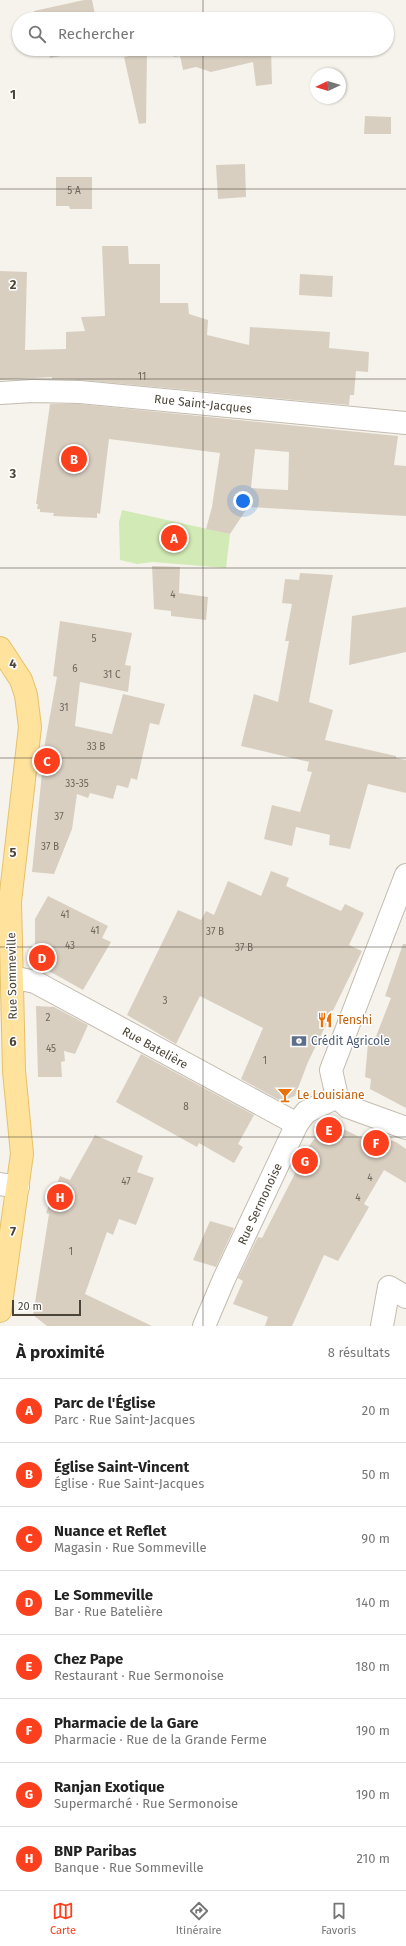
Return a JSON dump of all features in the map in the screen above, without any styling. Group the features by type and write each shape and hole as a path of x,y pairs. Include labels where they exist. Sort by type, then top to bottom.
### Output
{"main road":[{"name":"Rue Sommeville","path":"0,648 21,680 26,695 30,727 6,950 12,977 14,1071 22,1154 9,1185 0,1311"}],"street":[{"name":"Rue Saint-Jacques","path":"0,393 33,391 88,393 406,423"},
{"path":"406,875 331,1070 337,1097 348,1107 406,1128"},
{"name":"Rue Batelière","path":"12,977 35,982 296,1124"},
{"name":"Rue Sermonoise","path":"204,1326 224,1279 296,1124 306,1112 337,1097"},
{"path":"382,1326 389,1287 406,1297"}],"green space":[{"path":"122,510 230,534 226,568 153,562 137,564 120,560 119,522"}],"building":[{"path":"84,0 92,0 95,12 34,12"},
{"path":"50,56 60,56 50,58"},
{"path":"147,56 146,123 139,124 124,57"},
{"path":"180,56 271,56 272,84 256,86 253,62 211,72 196,67 183,70"},
{"path":"365,116 391,117 391,134 364,134"},
{"path":"245,164 246,197 218,199 216,165"},
{"path":"56,177 92,177 92,209 70,209 69,206 56,206"},
{"path":"102,246 128,246 129,264 160,264 160,303 188,303 189,314 208,320 207,335 249,345 250,327 330,332 329,348 369,352 368,372 356,371 354,395 350,395 349,405 81,380 52,379 52,377 0,380 0,271 27,272 25,350 66,349 66,332 85,331 81,317 105,316"},
{"path":"300,274 333,276 332,297 299,295"},
{"path":"50,404 79,404 398,436 394,465 406,466 406,516 248,507 230,534 206,529 212,507 220,453 109,439 100,514 97,513 97,518 53,516 54,513 40,512 40,509 37,509 38,504 36,504","holes":["255,449 289,452 288,490 251,488"]},
{"path":"152,566 180,567 179,593 208,597 206,620 171,616 171,611 154,609"},
{"path":"300,573 333,575 309,702 333,710 325,740 396,756 396,758 406,760 406,793 368,784 350,849 329,845 330,835 296,827 292,846 264,839 272,805 300,812 298,819 312,772 307,771 309,762 241,746 254,694 278,702 289,641 285,641 292,604 282,603 285,579 299,580"},
{"path":"406,607 406,652 349,665 352,616"},
{"path":"60,621 132,633 125,665 131,666 128,692 80,682 75,726 112,734 123,694 165,704 159,725 150,723 137,780 131,778 128,788 117,785 113,799 90,793 88,798 77,794 72,829 54,874 32,872 45,743 57,677 53,676"},
{"path":"271,871 289,878 286,886 341,911 345,904 364,913 349,945 362,951 308,1062 295,1096 281,1101 241,1079 263,1028 200,996 176,1044 127,1015 178,910 201,920 206,911 214,915 228,881 261,896"},
{"path":"48,896 108,926 102,938 111,942 83,990 40,966 35,957 35,919"},
{"path":"403,944 406,944 406,1108 370,1089 371,1079 365,1077 368,1043 373,1044 391,998 385,996"},
{"path":"36,1006 54,1007 88,1025 75,1054 64,1051 65,1061 61,1062 62,1077 38,1077"},
{"path":"141,1054 254,1115 238,1144 243,1147 234,1163 199,1143 197,1147 116,1102"},
{"path":"325,1123 337,1129 339,1127 364,1139 368,1132 396,1142 406,1149 406,1183 384,1170 364,1204 369,1207 338,1261 324,1255 292,1326 265,1326 268,1317 233,1304 243,1281 238,1278 258,1237 262,1238 308,1148"},
{"path":"95,1135 143,1156 137,1172 154,1178 136,1225 119,1219 113,1235 107,1232 85,1294 152,1326 47,1326 33,1315 49,1214 46,1213 60,1176 70,1180"},
{"path":"210,1221 234,1228 216,1267 193,1260"}],"place":[{"name":"Église Saint-Vincent","path":"74,459"},
{"name":"Parc de l'Église","path":"174,538"},
{"name":"Nuance et Reflet","path":"47,761"},
{"name":"Le Sommeville","path":"42,958"},
{"name":"Tenshi","path":"325,1020"},
{"name":"Crédit Agricole","path":"299,1041"},
{"name":"Le Louisiane","path":"285,1095"},
{"name":"Chez Pape","path":"329,1130"},
{"name":"Pharmacie de la Gare","path":"376,1143"},
{"name":"Ranjan Exotique","path":"305,1161"},
{"name":"BNP Paribas","path":"60,1197"}]}
